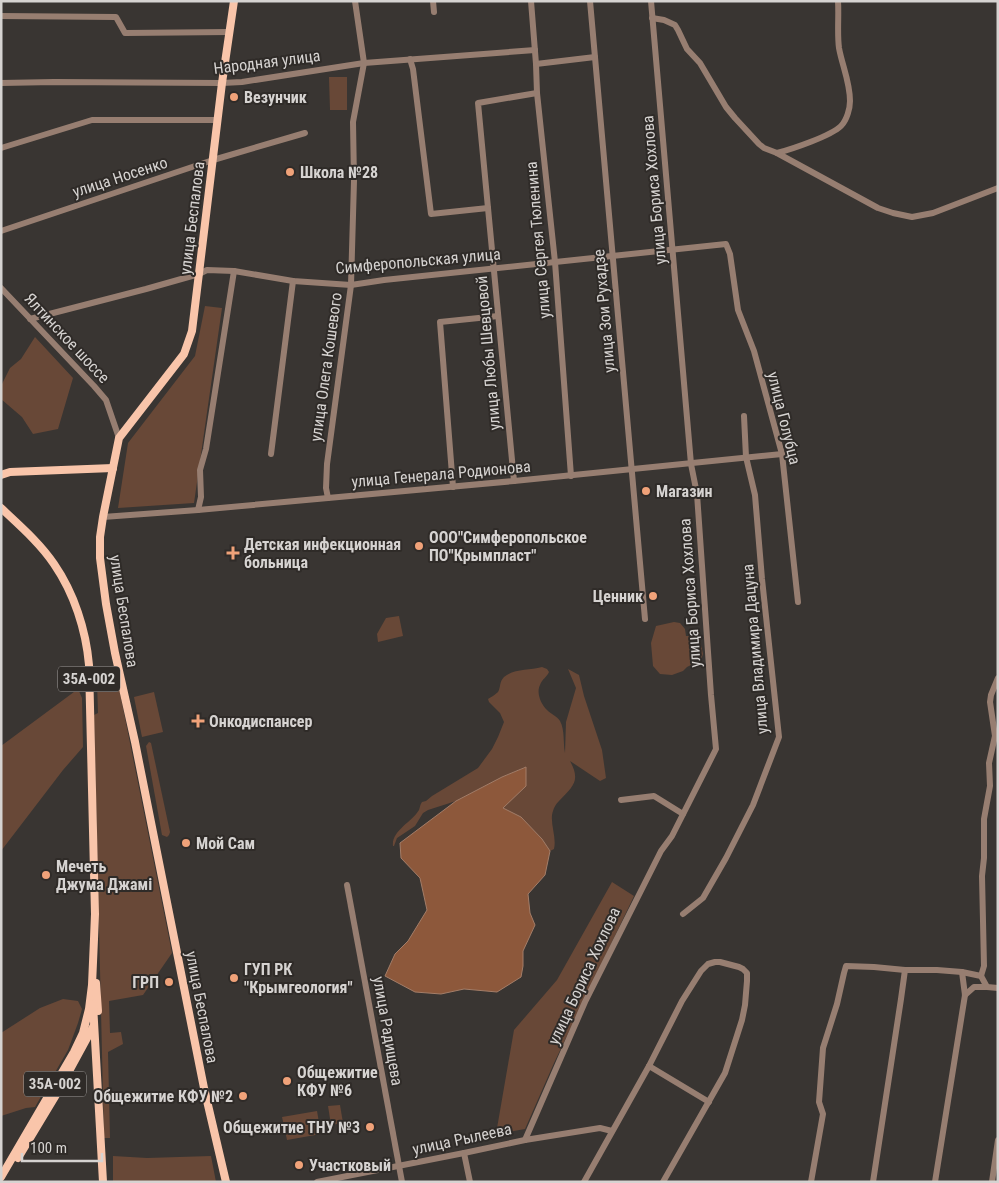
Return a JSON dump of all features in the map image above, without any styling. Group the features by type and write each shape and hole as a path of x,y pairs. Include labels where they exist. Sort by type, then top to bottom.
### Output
{"main road":[{"name":"улица Беспалова","path":"226,1182 204,1088 106,604 100,558 100,537 119,438 184,354 192,331 222,83 234,1"},
{"path":"1,475 10,472 113,468"},
{"name":"35А-002","path":"1,508 44,552 63,579 78,616 87,648 95,914 92,985 88,1016 79,1044 1,1177"},
{"name":"35А-002","path":"94,939 98,1016"},
{"path":"92,985 103,1182"},
{"path":"4,1182 56,1095 98,1016"},
{"path":"98,1016 98,1096"}],"street":[{"name":"улица Олега Кошевого","path":"328,498 326,488 327,464 351,285 354,181 353,122 364,63 355,1"},
{"path":"433,1 434,12"},
{"name":"улица Сергея Тюленина","path":"530,1 537,93 555,262 571,476"},
{"name":"улица Зои Рухадзе","path":"590,1 645,619"},
{"name":"улица Бориса Хохлова","path":"525,1140 585,1002 661,851 672,836 716,749 697,494 691,464 651,1"},
{"path":"778,153 831,132 841,126 847,116 850,102 839,47 838,1"},
{"path":"1,16 116,17 125,33 229,32"},
{"path":"652,18 664,20 674,25 687,49 700,63 726,107 759,144 878,208 912,217 933,213 998,188"},
{"name":"Народная улица","path":"1,82 242,82 364,63 535,50"},
{"path":"536,64 595,57"},
{"path":"410,60 413,70 431,214 488,208"},
{"name":"улица Любы Шевцовой","path":"514,482 478,103 537,93"},
{"path":"1,148 92,120 218,120"},
{"name":"улица Носенко","path":"1,231 213,160 305,133"},
{"name":"Симферопольская улица","path":"30,319 146,289 207,270 234,271 293,281 351,285 726,244"},
{"name":"улица Голубца","path":"726,244 730,254 738,310 754,351 782,454 798,602"},
{"path":"198,510 201,496 200,470 206,449 234,271"},
{"path":"270,454 293,281"},
{"name":"Ялтинское шоссе","path":"1,288 106,400 119,438"},
{"path":"453,487 440,322 498,316"},
{"name":"улица Владимира Дацуна","path":"683,914 703,898 726,858 753,805 779,737 755,496 746,458 744,416"},
{"path":"113,422 120,427 128,427"},
{"name":"улица Генерала Родионова","path":"103,517 514,482 782,454"},
{"path":"987,987 981,976 984,966 982,876 984,819 990,786 989,764 995,736 990,702 998,678"},
{"path":"621,800 654,796 683,814"},
{"name":"улица Радищева","path":"347,885 402,1182"},
{"path":"584,1182 700,971 708,964 715,962 739,967 747,974 748,981 742,1020 725,1073 663,1182"},
{"path":"811,1182 823,1114 819,1102 823,1048 837,1004 846,966 937,970 981,976"},
{"path":"873,1182 905,970"},
{"path":"935,1182 965,995 962,972"},
{"path":"965,995 974,987 998,988"},
{"path":"648,1066 709,1102"},
{"name":"улица Рылеева","path":"317,1182 345,1179 525,1140 600,1128 612,1131"},
{"path":"992,1182 998,1140"},
{"path":"464,1154 470,1182"}],"shaded area":[{"path":"329,77 347,77 347,110 330,110"},
{"path":"205,306 222,308 194,503 118,508 128,443 195,356"},
{"path":"35,337 73,378 58,429 33,434 22,417 1,399 1,386 10,368 21,359"},
{"path":"399,616 403,636 378,642 377,634 386,618"},
{"path":"674,622 680,623 685,629 686,636 692,636 700,640 703,654 701,660 683,671 672,675 660,674 653,666 651,643 656,626"},
{"path":"542,667 549,672 540,685 540,698 547,710 562,725 565,753 566,722 576,688 568,669 579,675 602,750 606,778 600,781 570,761 575,774 574,783 557,803 552,815 555,840 554,849 550,851 542,839 521,817 502,808 526,786 525,767 456,801 428,810 423,813 415,826 397,838 393,846 395,836 416,814 422,802 478,768 492,749 504,722 500,713 488,699 498,692 502,679 512,672"},
{"path":"103,677 112,678 118,683 172,953 143,995 109,1001 110,1033 121,1032 123,1044 108,1052 110,1138 104,1138 94,715 98,713 97,681"},
{"path":"78,689 82,698 83,747 1,851 1,746"},
{"path":"154,692 163,732 142,737 134,697"},
{"path":"149,742 151,743 170,832 167,837 162,835 146,746"},
{"path":"526,767 526,786 503,808 521,817 542,839 550,851 545,875 528,894 530,913 535,925 523,951 521,977 497,992 464,989 441,994 415,992 385,976 395,954 408,941 427,910 420,878 401,858 400,843 456,801"},
{"path":"612,882 634,896 554,1063 525,1129 496,1134 514,1030 557,980"},
{"path":"63,999 78,1001 82,1009 68,1050 35,1107 1,1116 1,1033 40,1008"},
{"path":"340,1105 343,1123 331,1125 328,1106"},
{"path":"317,1111 321,1134 287,1140 282,1117"},
{"path":"113,1156 147,1158 211,1156 216,1182 113,1182"}],"place":[{"name":"Везунчик","path":"234,97"},
{"name":"Школа №28","path":"290,172"},
{"name":"Магазин","path":"646,491"},
{"name":"ООО\"Симферопольское ПО\"Крымпласт\"","path":"419,546"},
{"name":"Детская инфекционная больница","path":"233,553"},
{"name":"Ценник","path":"653,596"},
{"name":"Онкодиспансер","path":"198,721"},
{"name":"Мой Сам","path":"186,843"},
{"name":"Мечеть Джума Джамі","path":"46,875"},
{"name":"ГУП РК \"Крымгеология\"","path":"234,978"},
{"name":"ГРП","path":"169,982"},
{"name":"Общежитие КФУ №6","path":"287,1081"},
{"name":"Общежитие КФУ №2","path":"243,1096"},
{"name":"Общежитие ТНУ №3","path":"370,1127"},
{"name":"Участковый","path":"299,1165"}]}
